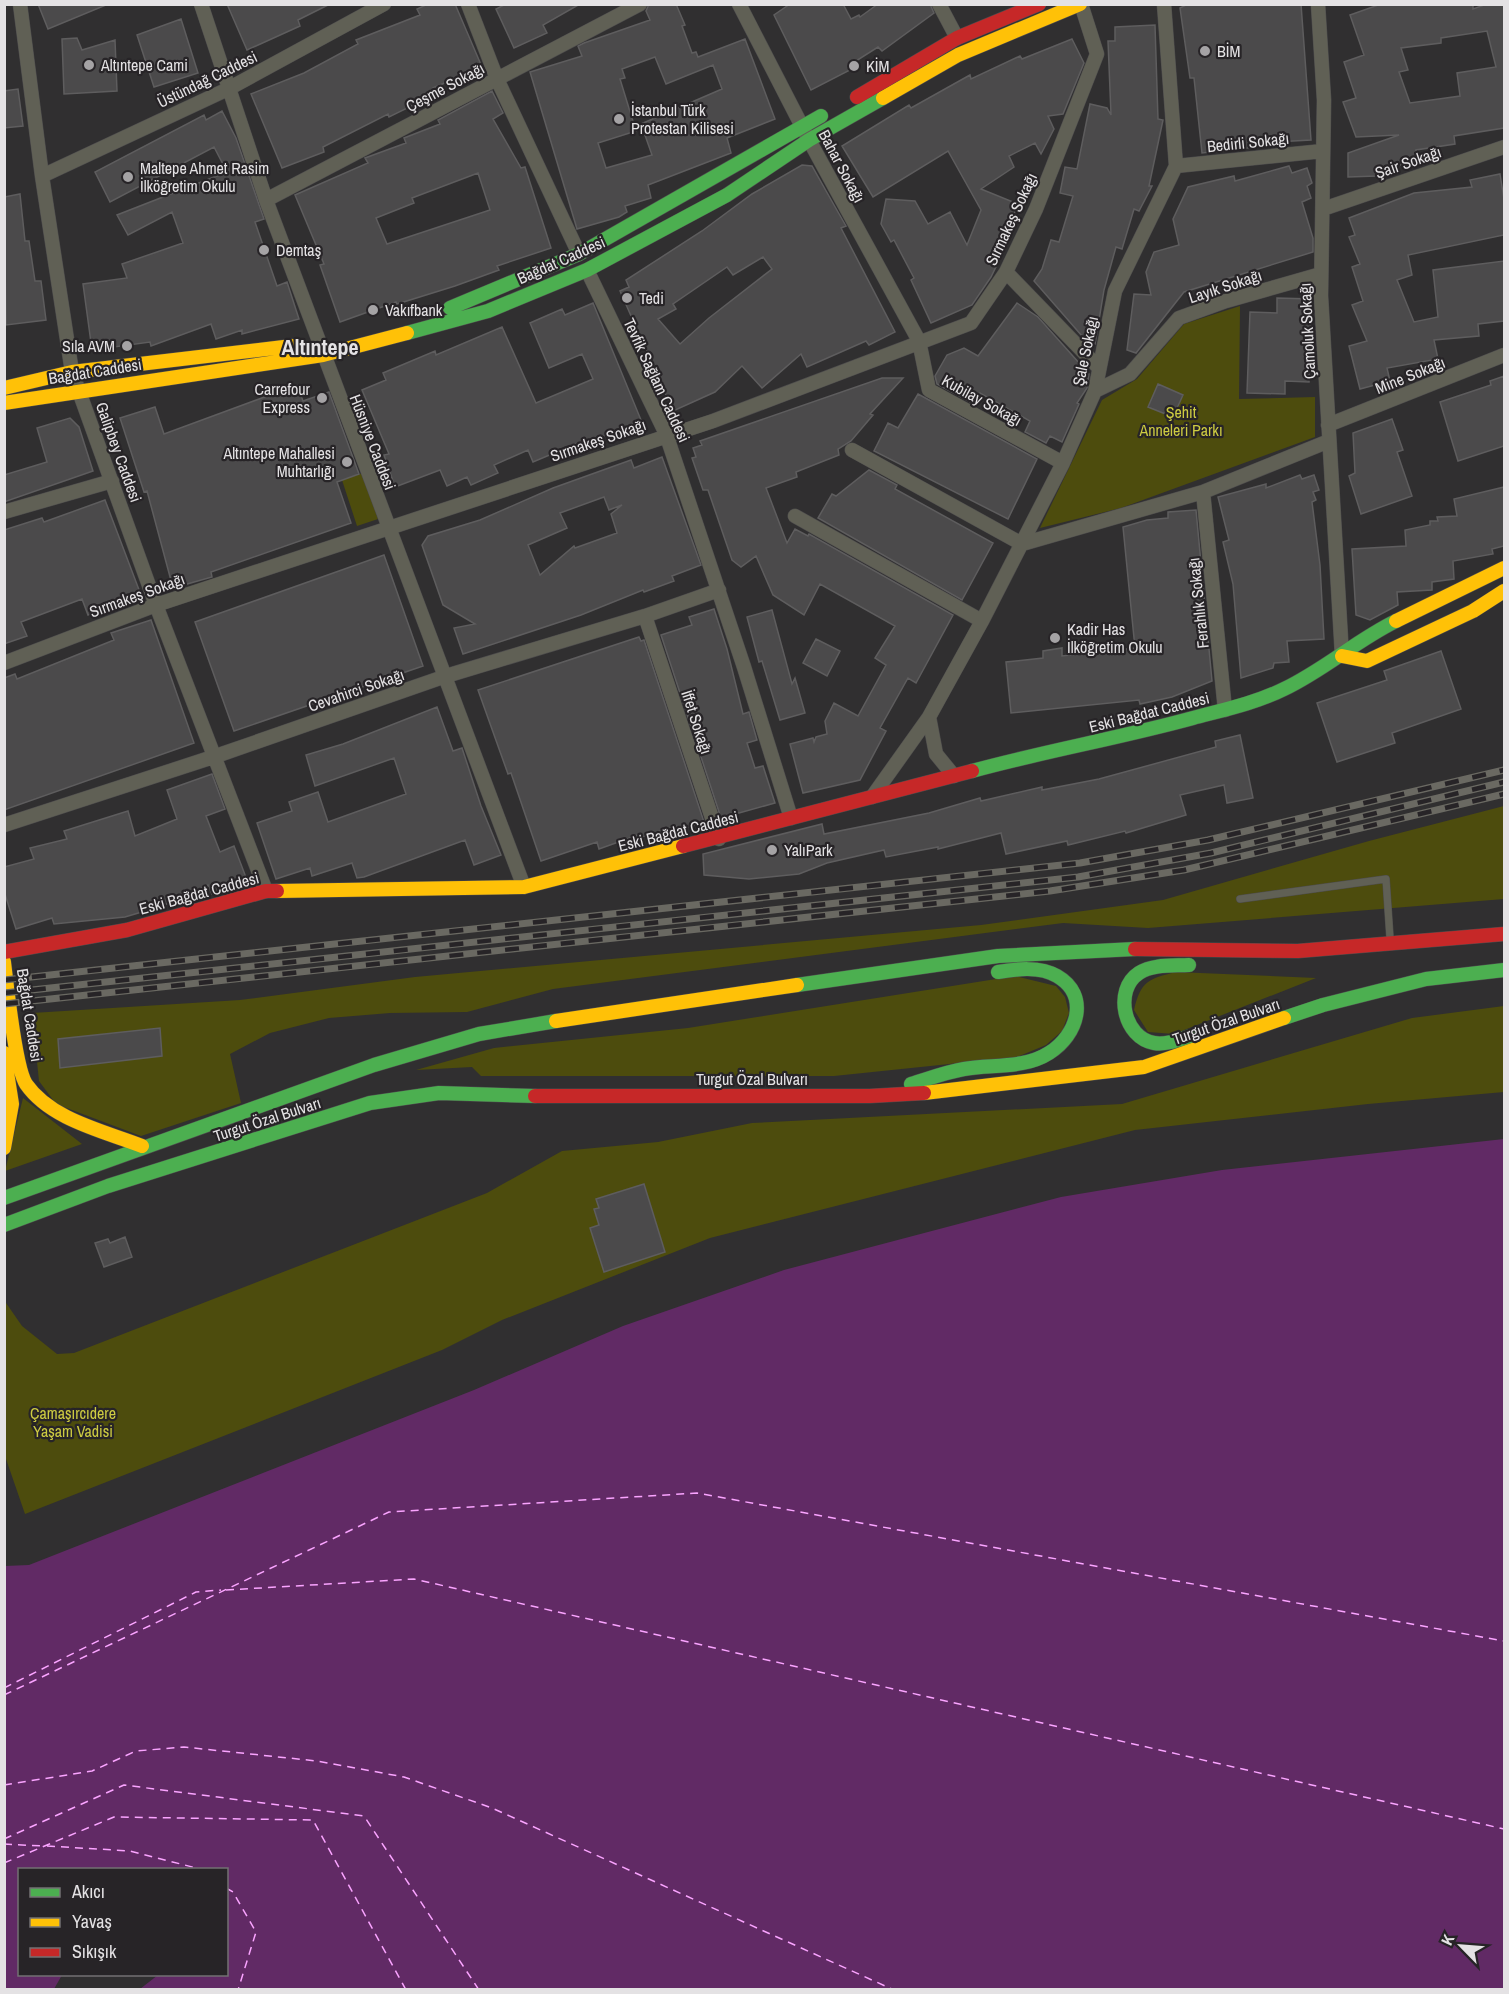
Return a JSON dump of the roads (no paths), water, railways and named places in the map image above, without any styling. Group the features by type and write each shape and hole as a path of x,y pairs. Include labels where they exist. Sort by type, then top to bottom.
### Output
{"main road":[{"name":"Bağdat Caddesi","path":"4,388 72,372 321,349 463,304 579,254 957,38 1039,4"},
{"name":"Bağdat Caddesi","path":"4,403 321,349 489,311 586,270 727,195 809,140 958,55 1081,4"},
{"name":"Tevfik Sağlam Caddesi","path":"579,254 586,270"},
{"name":"Eski Bağdat Caddesi","path":"4,952 127,930 266,891 524,887 719,839 954,776 1225,710 1283,690 1342,656 1369,634 1504,568"},
{"path":"1342,656 1367,661 1473,610 1504,591"},
{"name":"Turgut Özal Bulvarı","path":"4,1198 142,1146 374,1065 479,1034 725,996 1041,952 1102,949 1298,951 1504,934"},
{"path":"1237,965 1298,951"},
{"name":"Bağdat Caddesi","path":"4,962 16,1046 25,1083 46,1104 66,1117 142,1146"},
{"path":"1203,965 1158,966 1137,974 1129,984 1125,1004 1126,1019 1135,1033 1149,1042 1166,1044 1274,1009 1323,1005"},
{"path":"870,1096 962,1070 1037,1059 1067,1040 1077,1023 1078,1004 1069,987 1057,976 1036,970 1014,969 979,975"},
{"name":"Turgut Özal Bulvarı","path":"4,1225 108,1186 370,1103 439,1093 543,1096 870,1096 951,1091 1144,1067 1323,1005 1426,979 1504,970"},
{"path":"725,996 805,998"},
{"name":"Bağdat Caddesi","path":"4,1053 12,1104 4,1148"}],"street":[{"name":"Galipbey Caddesi","path":"20,4 42,176 72,372 156,605 266,891"},
{"name":"Hüsniye Caddesi","path":"201,4 266,200 524,887"},
{"name":"Üstündağ Caddesi","path":"42,176 228,89 384,4"},
{"name":"Tevfik Sağlam Caddesi","path":"468,4 497,79 579,254"},
{"name":"Çeşme Sokağı","path":"266,200 640,4"},
{"path":"939,4 957,38"},
{"name":"Sırmakeş Sokağı","path":"4,663 156,605 795,392 920,341 971,323 1006,272 1036,209 1097,54 1081,4"},
{"path":"1164,4 1176,166"},
{"name":"Çamoluk Sokağı","path":"1318,4 1324,100 1321,274 1342,656"},
{"name":"Bahar Sokağı","path":"743,6 809,140 920,341"},
{"name":"Şair Sokağı","path":"1323,209 1504,147"},
{"name":"Bedirli Sokağı","path":"1176,166 1323,151"},
{"name":"Şale Sokağı","path":"870,799 929,717 982,621 1063,464 1095,391 1115,291 1176,166"},
{"name":"Tevfik Sağlam Caddesi","path":"586,270 666,435 719,590 791,818"},
{"path":"1006,272 1099,368"},
{"name":"Layık Sokağı","path":"1095,391 1130,374 1179,318 1226,301 1321,274"},
{"name":"Kubilay Sokağı","path":"920,341 929,390 1063,464"},
{"name":"Mine Sokağı","path":"1328,426 1504,355"},
{"path":"852,450 1022,544 1203,492 1329,441"},
{"path":"4,512 112,481"},
{"name":"Ferahlık Sokağı","path":"1203,492 1225,710"},
{"path":"795,516 982,621"},
{"name":"Cevahirci Sokağı","path":"4,825 216,756 446,676 645,616 719,590"},
{"name":"İffet Sokağı","path":"645,616 719,839"},
{"path":"929,717 936,754 954,776"}],"lane":[{"path":"1240,899 1386,879 1390,943"}],"railway":[{"path":"4,980 1080,863 1208,840 1504,770"},
{"path":"4,993 1078,877 1211,853 1504,782"},
{"path":"4,1004 1050,891 1184,870 1504,794"}],"place":[{"name":"BİM","path":"1205,51"},
{"name":"Altıntepe Cami","path":"89,65"},
{"name":"KİM","path":"854,66"},
{"name":"İstanbul Türk Protestan Kilisesi","path":"619,119"},
{"name":"Maltepe Ahmet Rasim İlköğretim Okulu","path":"128,177"},
{"name":"Demtaş","path":"264,250"},
{"name":"Tedi","path":"627,298"},
{"name":"Vakıfbank","path":"373,310"},
{"name":"Sıla AVM","path":"127,346"},
{"name":"Carrefour Express","path":"322,398"},
{"name":"Altıntepe Mahallesi Muhtarlığı","path":"347,462"},
{"name":"Kadir Has İlköğretim Okulu","path":"1055,638"},
{"name":"YalıPark","path":"772,850"}],"district":[{"name":"Altıntepe","path":"320,347"}],"park label":[{"name":"Şehit Anneleri Parkı","path":"1181,421"},
{"name":"Çamaşırcıdere Yaşam Vadisi","path":"73,1422"}]}
